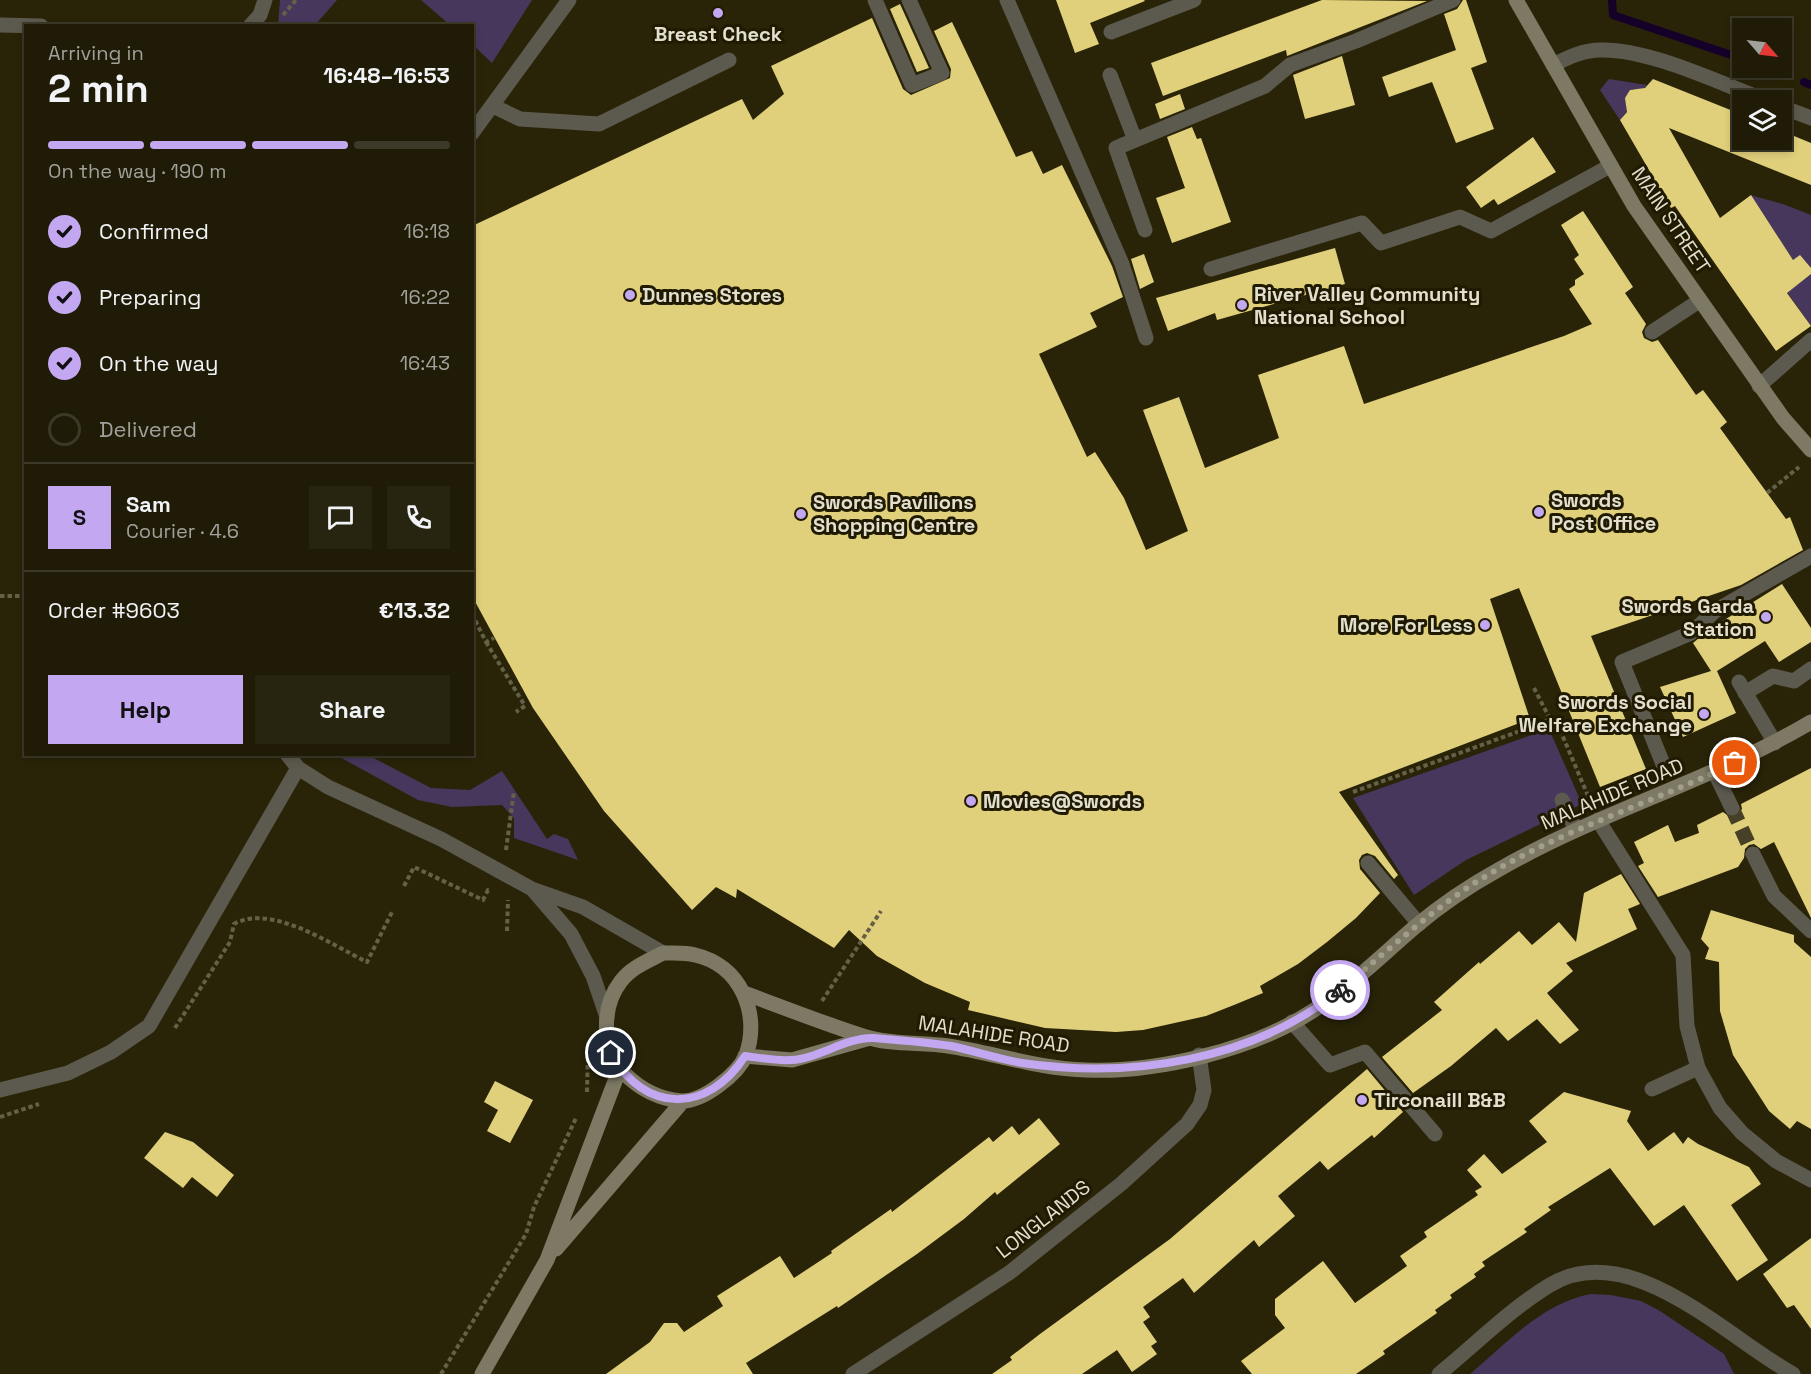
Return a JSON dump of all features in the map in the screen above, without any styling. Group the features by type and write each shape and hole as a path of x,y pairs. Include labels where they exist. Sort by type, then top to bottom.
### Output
{"main road":[{"name":"MAIN STREET","path":"1516,0 1610,166 1699,301 1759,386 1811,450"},
{"name":"MALAHIDE ROAD","path":"744,993 870,1038 951,1046 1019,1062 1087,1070 1156,1065 1199,1055 1266,1035 1328,1000 1419,924 1473,884 1576,830 1715,772 1775,743 1811,722"},
{"path":"547,1260 683,1101 719,1087 736,1071 745,1056 752,1032 751,1012 744,993 732,976 715,962 694,954 663,953 635,968 621,981 612,998 607,1017 609,1044 620,1068 635,1084 654,1094 683,1101"},
{"name":"MALAHIDE ROAD","path":"745,1056 792,1060 870,1038"},
{"path":"482,1374 547,1260 620,1068"}],"street":[{"path":"252,24 260,15 264,0"},
{"path":"474,130 570,0"},
{"path":"875,0 912,86 942,73 909,0"},
{"path":"1006,0 1122,264 1146,338"},
{"path":"1111,32 1194,0"},
{"path":"1145,230 1116,148 1265,86 1290,65 1356,41 1453,0"},
{"path":"0,25 24,26"},
{"path":"1553,65 1579,52 1601,50 1632,53 1737,90"},
{"path":"493,106 520,119 599,124 729,60"},
{"path":"1110,75 1135,140"},
{"path":"1792,111 1811,118"},
{"path":"1211,269 1362,222 1381,243 1460,217 1491,231 1610,166"},
{"path":"1652,332 1699,301"},
{"path":"1759,386 1811,340"},
{"path":"1663,764 1622,662 1691,633 1715,611 1811,556"},
{"path":"1775,743 1742,687 1773,676 1794,681 1811,669"},
{"path":"289,756 298,768 328,787 441,839 532,889 583,907 663,953"},
{"path":"3,1087 68,1073 111,1052 149,1026 298,768"},
{"path":"1715,772 1732,808"},
{"path":"1562,800 1576,830"},
{"path":"1599,820 1683,955 1687,1026 1698,1068 1720,1108 1742,1133 1776,1161 1811,1180"},
{"path":"1753,854 1774,896 1811,931"},
{"path":"1368,863 1419,924"},
{"path":"532,889 572,934 593,976 607,1017"},
{"path":"1292,1022 1330,1065 1365,1052 1435,1134"},
{"name":"LONGLANDS","path":"853,1374 1009,1273 1121,1184 1187,1124 1200,1106 1204,1090 1199,1055"},
{"path":"1652,1089 1698,1068"},
{"path":"1439,1374 1551,1285 1582,1273 1629,1276 1667,1292 1784,1372"}],"path":[{"path":"1767,493 1802,465"},
{"path":"0,596 24,596"},
{"path":"474,618 525,706 516,712"},
{"path":"486,642 494,638"},
{"path":"1534,688 1550,719 1557,725 1599,820"},
{"path":"1353,792 1550,719"},
{"path":"1539,724 1541,732"},
{"path":"505,851 514,791"},
{"path":"404,886 414,867 483,900 488,890 495,894"},
{"path":"503,897 518,905"},
{"path":"507,931 508,900"},
{"path":"812,1017 881,911"},
{"path":"324,940 367,962 392,912"},
{"path":"587,1094 588,1048"},
{"path":"441,1374 526,1234 534,1207 578,1114"}],"shaded area":[{"path":"280,0 337,0 316,24 278,24"},
{"path":"421,0 532,0 492,63 474,46 474,24 449,24"},
{"path":"1609,79 1647,85 1642,91 1632,89 1625,98 1629,108 1620,120 1600,90"},
{"path":"1750,195 1811,215 1811,268 1793,260"},
{"path":"1811,274 1811,326 1787,292"},
{"path":"1549,729 1582,804 1466,860 1414,895 1353,798"},
{"path":"338,756 370,756 431,788 470,790 502,771 547,839 554,834 568,839 578,860 514,838 514,818 502,805 452,807 418,800"},
{"path":"1591,1294 1641,1301 1660,1311 1724,1354 1734,1374 1470,1374 1541,1315 1573,1299"}],"building":[{"path":"1056,0 1145,1 1090,23 1099,44 1075,53"},
{"path":"1322,0 1427,1 1287,56 1286,50 1163,96 1151,63"},
{"path":"1463,0 1466,0 1487,62 1471,68 1494,129 1456,143 1432,82 1389,97 1382,77 1456,50 1444,14 1457,9"},
{"path":"900,4 929,68 917,72 890,9"},
{"name":"Swords Pavilions Shopping Centre","path":"872,18 903,89 911,95 950,78 951,69 934,31 952,22 1016,157 1032,151 1043,174 1062,165 1112,266 1123,297 1090,313 1097,327 1039,354 1087,457 1095,452 1124,498 1146,550 1188,531 1143,410 1179,397 1205,468 1279,438 1258,375 1344,346 1364,404 1564,336 1592,324 1569,289 1575,285 1575,280 1584,274 1574,259 1579,255 1561,225 1583,211 1633,287 1625,293 1646,324 1642,332 1644,338 1652,342 1658,340 1696,395 1703,390 1727,422 1720,428 1786,519 1790,517 1803,550 1741,585 1591,636 1646,769 1600,787 1519,588 1490,599 1530,719 1339,792 1398,875 1394,879 1375,856 1367,853 1362,855 1359,860 1360,869 1380,893 1356,918 1298,964 1260,986 1263,993 1206,1016 1143,1030 1116,1032 1045,1028 968,1010 970,1002 925,983 877,956 849,930 834,948 737,889 736,898 716,887 692,910 604,811 533,708 474,600 474,225 742,99 753,120 784,94 771,66"},
{"path":"1342,56 1355,105 1305,119 1293,75"},
{"path":"1653,79 1732,111 1732,150 1792,150 1792,135 1811,143 1811,185 1669,128 1720,218 1751,195 1793,260 1800,255 1811,268 1811,274 1787,293 1811,326 1776,351 1675,206 1671,208 1620,120 1627,112 1625,98 1630,90 1645,88"},
{"path":"1180,94 1185,109 1160,119 1155,104"},
{"path":"1192,127 1197,139 1201,138 1231,222 1172,243 1156,198 1185,188 1167,137"},
{"path":"1533,137 1556,172 1498,205 1494,199 1481,208 1466,187"},
{"path":"1335,248 1345,284 1217,320 1215,313 1168,331 1156,298"},
{"path":"1144,254 1154,282 1140,289 1131,259"},
{"name":"Swords Garda Station","path":"1782,584 1811,628 1811,642 1779,662 1765,641 1717,671 1736,713 1683,737 1660,687 1711,671 1693,643 1710,629"},
{"path":"1811,768 1811,918 1774,842 1761,849 1754,844 1749,845 1738,867 1658,897 1638,866 1644,863 1634,842 1668,825 1675,842 1699,833 1697,825 1723,812 1731,818 1737,816 1742,809 1741,804"},
{"path":"1621,874 1640,904 1628,909 1637,929 1566,963 1573,971 1547,993 1579,1030 1560,1044 1537,1019 1508,1041 1496,1028 1451,1066 1413,1093 1382,1057 1442,1010 1434,1002 1479,962 1480,964 1519,931 1532,945 1559,922 1576,942 1584,893"},
{"path":"1711,910 1794,935 1794,942 1811,957 1811,1129 1797,1121 1790,1129 1769,1111 1733,1055 1720,1011 1719,962 1705,959 1709,948 1701,939"},
{"path":"1367,1069 1403,1112 1374,1138 1372,1135 1328,1170 1320,1161 1278,1196 1295,1216 1259,1247 1254,1240 1194,1293 1183,1278 1143,1307 1150,1317 1143,1322 1157,1342 1151,1346 1157,1354 1132,1372 1117,1350 1082,1374 992,1374 1012,1360 1010,1357 1040,1334 1170,1239"},
{"path":"495,1081 533,1100 510,1143 487,1131 498,1110 484,1102"},
{"path":"1564,1092 1631,1111 1627,1121 1648,1151 1674,1132 1683,1144 1688,1137 1698,1144 1749,1167 1761,1184 1731,1205 1768,1260 1737,1281 1684,1205 1654,1226 1610,1168 1548,1207 1551,1210 1524,1229 1527,1232 1482,1262 1485,1266 1474,1274 1476,1277 1450,1295 1452,1298 1435,1310 1437,1313 1383,1351 1385,1354 1356,1374 1252,1374 1241,1361 1285,1328 1275,1315 1275,1299 1323,1261 1355,1303 1407,1266 1400,1256 1427,1237 1424,1232 1478,1195 1475,1191 1482,1187 1467,1170 1484,1154 1502,1174 1547,1142 1529,1121"},
{"path":"1039,1118 1060,1144 997,1195 995,1192 964,1219 917,1254 838,1308 837,1306 746,1363 753,1374 606,1374 650,1342 664,1323 677,1323 684,1332 723,1306 717,1296 780,1256 794,1278 891,1209 892,1212 989,1137 993,1142 1012,1126 1019,1135"},
{"path":"165,1132 193,1142 234,1175 217,1197 192,1177 183,1188 144,1158"},
{"path":"1811,1238 1811,1329 1794,1305 1787,1308 1763,1274"}],"waterway":[{"path":"1612,0 1613,15 1732,55"},
{"path":"1804,82 1811,85"}],"tunnel":[{"path":"1732,808 1753,854"}],"way so far":[{"path":"1340,990 1419,924 1473,884 1506,865 1576,830 1735,763"}],"place":[{"name":"Breast Check","path":"718,13"},
{"name":"Dunnes Stores","path":"630,295"},
{"name":"River Valley Community National School","path":"1242,305"},
{"name":"Swords Post Office","path":"1539,512"},
{"name":"Swords Pavilions Shopping Centre","path":"801,514"},
{"name":"Swords Garda Station","path":"1766,617"},
{"name":"More For Less","path":"1485,625"},
{"name":"Swords Social Welfare Exchange","path":"1704,714"},
{"name":"Movies@Swords","path":"971,801"},
{"name":"Tirconaill B&B","path":"1362,1100"}],"route":[{"path":"611,1053 620,1068 635,1084 654,1094 683,1101 719,1087 736,1071 745,1056 792,1060 870,1038 951,1046 1019,1062 1087,1070 1156,1065 1231,1047 1266,1035 1311,1013 1340,990"}]}
